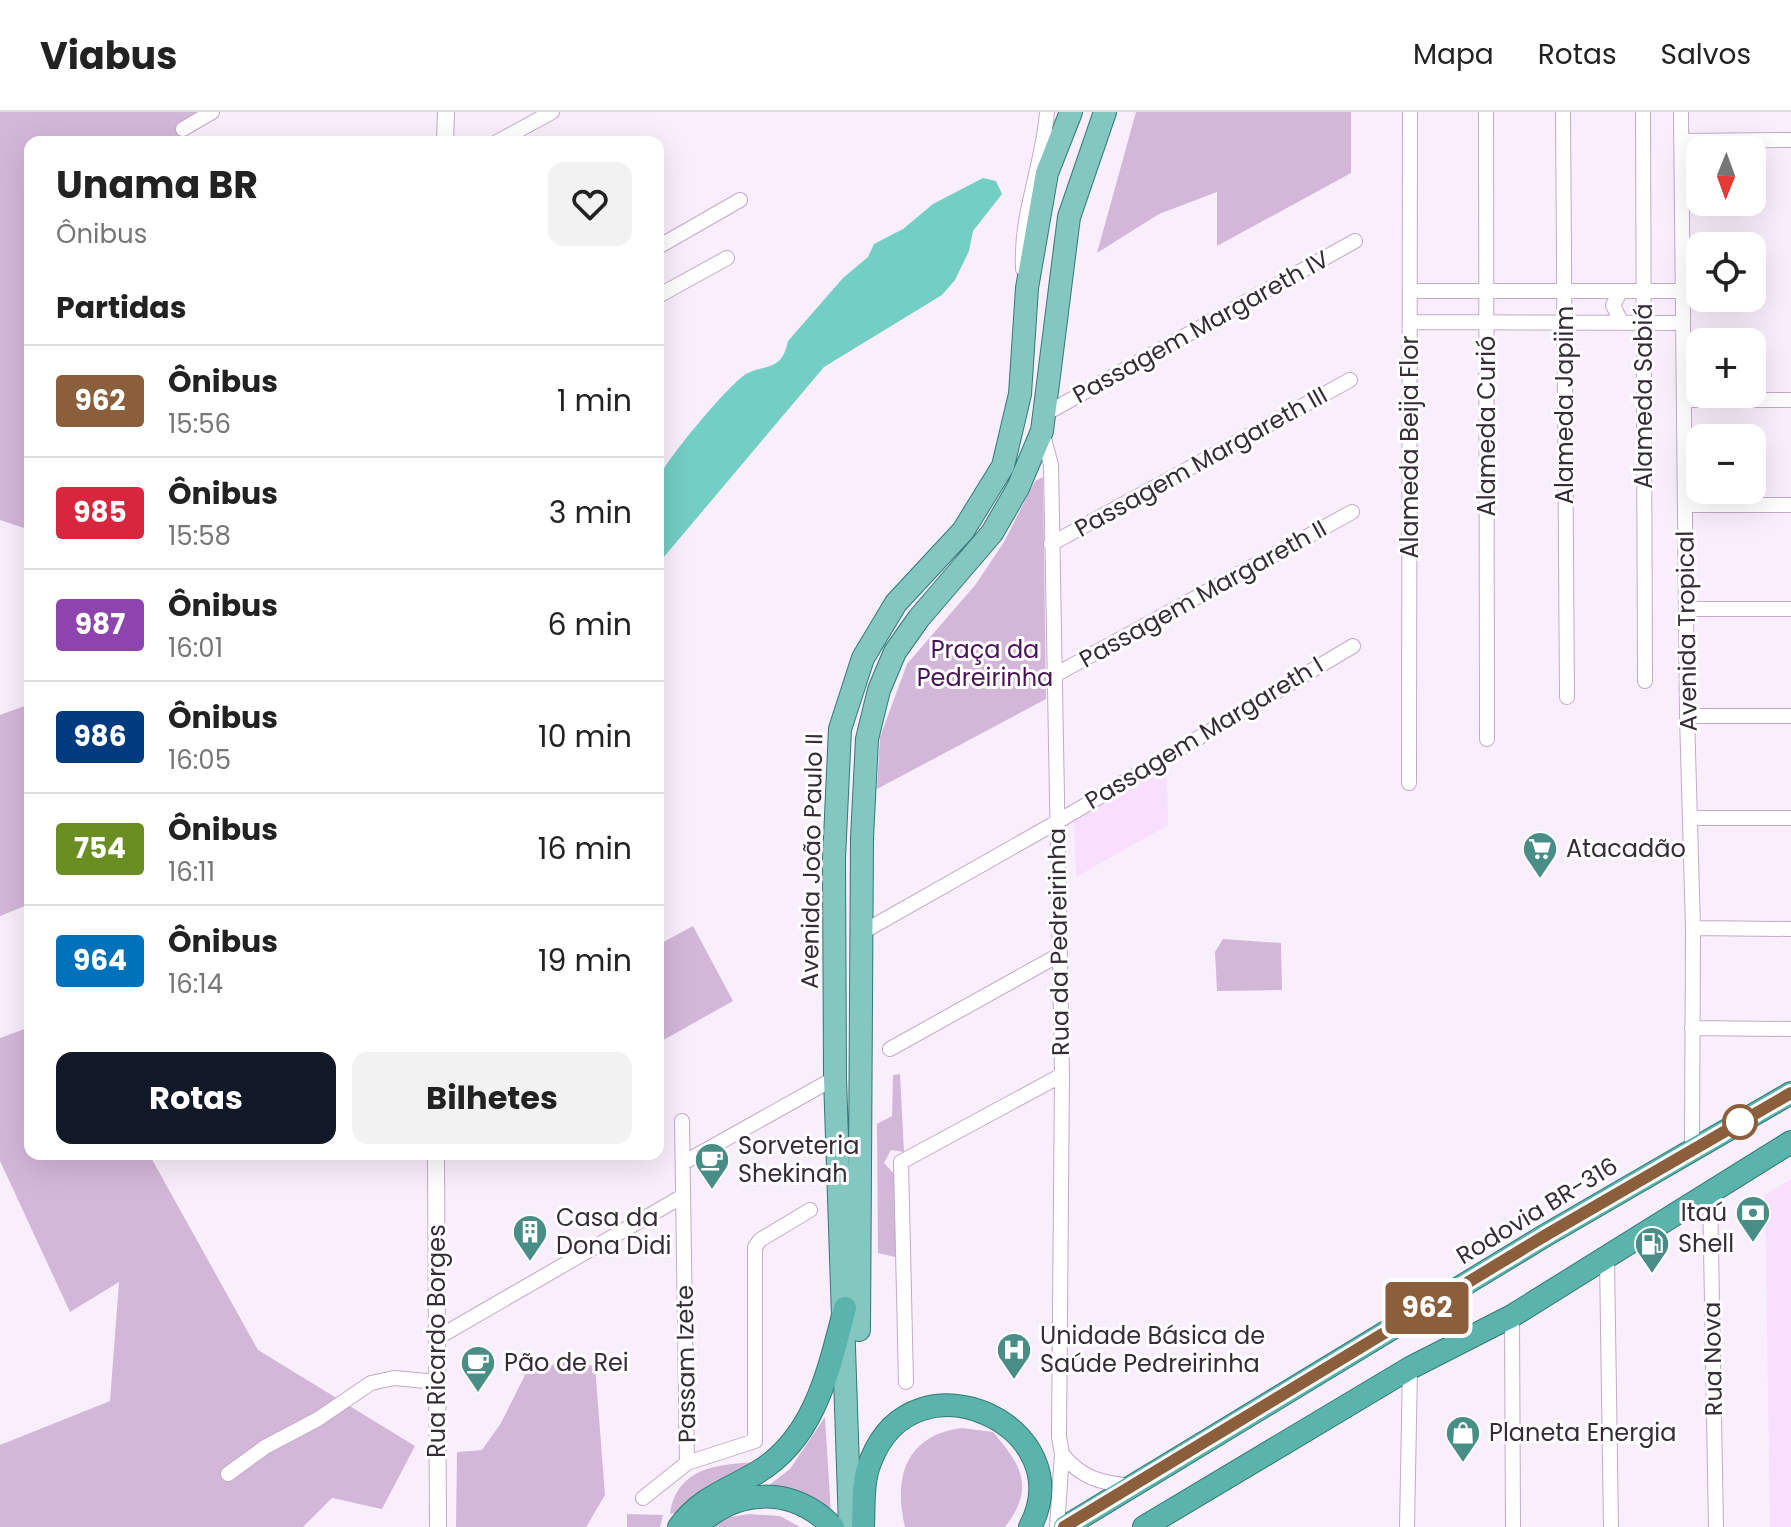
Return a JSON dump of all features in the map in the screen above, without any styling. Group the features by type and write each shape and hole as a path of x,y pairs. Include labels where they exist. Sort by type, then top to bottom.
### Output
{"highway":[{"name":"Rodovia BR-316","path":"1065,1527 1791,1093"},
{"path":"1144,1527 1410,1368 1512,1316 1791,1142"},
{"path":"679,1527 706,1498 756,1474 790,1445 822,1394 845,1308"},
{"path":"862,1527 865,1478 877,1448 888,1431 913,1413 946,1403 964,1404 992,1415 1025,1445 1041,1489 1030,1527"},
{"path":"1171,1527 1198,1494"},
{"path":"696,1527 720,1507 765,1495 798,1502 833,1527"}],"main road":[{"name":"Avenida João Paulo II","path":"850,1527 835,1078 834,859 840,729 863,658 896,603 963,531 1003,466 1020,394 1027,288 1047,173 1071,112"},
{"name":"Avenida João Paulo II","path":"862,1527 857,1487 861,933 867,739 879,690 895,652 919,618 992,533 1018,488 1045,422 1059,277 1069,217 1105,112"}],"street":[{"path":"183,129 212,112"},
{"path":"445,136 446,112"},
{"path":"508,136 552,112"},
{"path":"1027,288 1021,239 1045,138 1047,112"},
{"name":"Alameda Beija Flor","path":"1409,783 1410,112"},
{"name":"Alameda Curió","path":"1486,112 1487,739"},
{"name":"Alameda Japiim","path":"1563,112 1567,697"},
{"name":"Alameda Sabiá","path":"1643,112 1645,681"},
{"name":"Avenida Tropical","path":"1681,112 1687,716 1693,928 1692,1150"},
{"path":"1681,141 1791,140"},
{"path":"664,244 740,200"},
{"name":"Passagem Margareth IV","path":"1045,422 1355,241"},
{"path":"664,293 727,258"},
{"path":"1410,291 1682,291"},
{"path":"1621,291 1613,305 1621,322"},
{"path":"1410,322 1683,323"},
{"name":"Passagem Margareth III","path":"1051,544 1350,380"},
{"path":"1685,400 1791,400"},
{"name":"Rua da Pedreirinha","path":"1045,422 1051,453 1057,956 1062,1075 1059,1437 1062,1454 1057,1527"},
{"path":"1685,505 1791,505"},
{"name":"Passagem Margareth II","path":"1053,676 1352,512"},
{"path":"1687,609 1791,609"},
{"name":"Passagem Margareth I","path":"861,933 1057,822 1353,646"},
{"path":"1687,716 1791,716"},
{"path":"1690,818 1791,818"},
{"path":"1693,928 1791,929"},
{"path":"890,1049 1057,956"},
{"path":"1692,1028 1791,1029"},
{"path":"906,1382 901,1162 1062,1075"},
{"path":"683,1163 835,1078"},
{"name":"Passam Izete","path":"682,1121 687,1463"},
{"name":"Rua Ricardo Borges","path":"436,1160 438,1527"},
{"name":"Rua Nova","path":"1710,1191 1716,1527"},
{"path":"437,1338 683,1196"},
{"path":"643,1498 687,1463 753,1444 757,1437 755,1247 760,1240 810,1210"},
{"path":"1607,1258 1611,1527"},
{"path":"1512,1316 1513,1527"},
{"path":"1407,1527 1410,1368"},
{"path":"228,1474 265,1447 318,1419 353,1391 371,1383 394,1378 437,1382"},
{"path":"1062,1454 1083,1475 1100,1483 1132,1486"}],"shaded area":[{"path":"983,178 996,181 1002,194 973,231 969,251 955,280 942,295 824,367 664,557 664,469 674,454 740,379 782,357 788,341 843,278 868,257 874,244 903,229 933,204"},
{"path":"1167,767 1168,825 1076,877 1074,820"},
{"path":"1791,1179 1791,1527 1770,1527 1765,1195"}],"green space":[{"path":"0,112 204,112 186,136 24,136 24,528 0,520"},
{"path":"1136,112 1351,112 1351,173 1217,246 1217,192 1159,214 1097,253"},
{"name":"Praça da Pedreirinha","path":"1043,477 1046,699 877,789 880,737 907,664 976,584 1004,542 1035,481"},
{"path":"24,706 24,906 0,916 0,715"},
{"path":"693,926 733,1001 664,1040 664,942"},
{"path":"1223,939 1281,943 1282,990 1217,991 1215,952"},
{"path":"24,1029 24,1160 152,1160 258,1350 415,1446 382,1509 332,1498 303,1527 0,1527 0,1445 110,1401 119,1282 70,1312 0,1161 0,1038"},
{"path":"900,1074 904,1152 891,1150 884,1163 896,1176 895,1257 878,1253 877,1124 892,1116 893,1075"},
{"path":"562,1362 595,1366 605,1495 586,1527 456,1527 457,1452 482,1450 501,1423 526,1373"},
{"path":"825,1417 831,1514 764,1489 790,1469"},
{"path":"962,1428 993,1432 1011,1455 1021,1477 1022,1488 1015,1513 1005,1527 905,1527 901,1491 908,1461 928,1439"},
{"path":"761,1462 679,1512 670,1514 674,1498 691,1477 730,1464"},
{"path":"627,1514 663,1515 660,1527 627,1527"},
{"path":"749,1514 780,1516 800,1527 703,1527 717,1519"}],"bus line":[{"name":"962","path":"1064,1527 1546,1235 1791,1093"}],"place":[{"name":"Atacadão","path":"1540,880"},
{"name":"Sorveteria Shekinah","path":"712,1191"},
{"name":"Itaú","path":"1753,1244"},
{"name":"Casa da Dona Didi","path":"530,1263"},
{"name":"Shell","path":"1652,1275"},
{"name":"Unidade Básica de Saúde Pedreirinha","path":"1014,1381"},
{"name":"Pão de Rei","path":"478,1394"},
{"name":"Planeta Energia","path":"1463,1464"}]}
